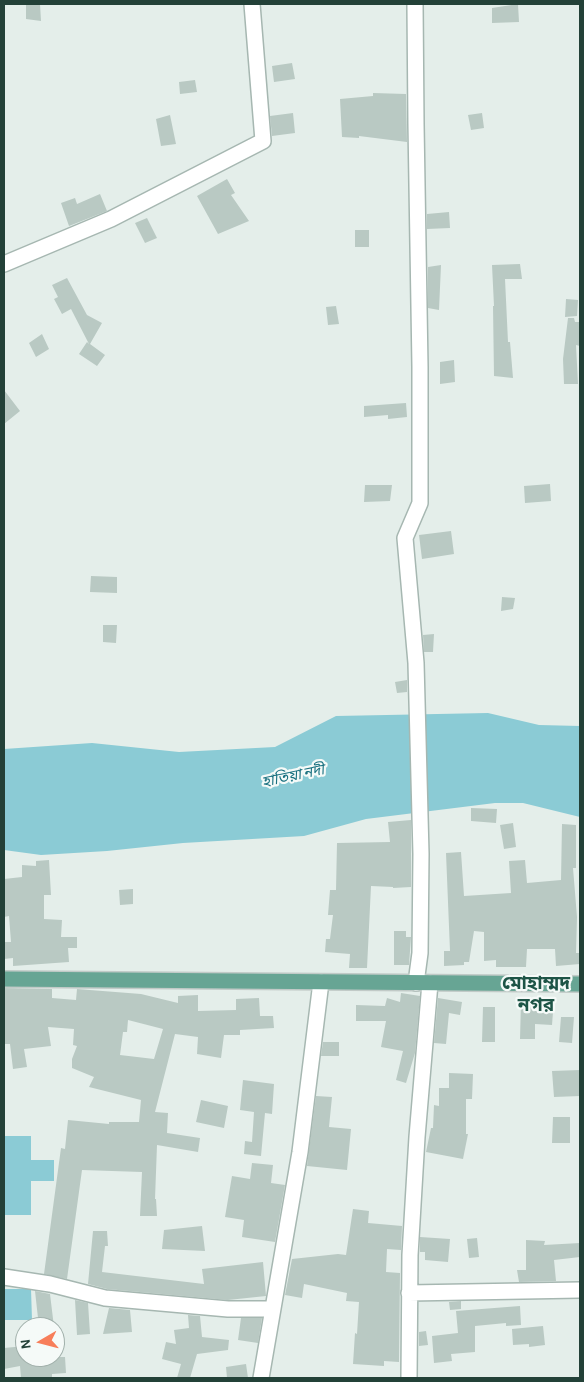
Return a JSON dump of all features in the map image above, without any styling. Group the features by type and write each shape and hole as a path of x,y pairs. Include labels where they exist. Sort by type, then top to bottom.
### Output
{"main road":[{"path":"4,979 580,984"}],"street":[{"path":"4,264 111,219 263,141 252,4"},
{"path":"409,1378 409,1293 423,983 420,953 421,854 416,663 405,538 420,503 415,4"},
{"path":"261,1378 300,1152 321,982"},
{"path":"4,1277 50,1284 105,1298 228,1309 272,1309"},
{"path":"409,1293 580,1290"}],"water":[{"name":"হাতিয়া নদী","path":"488,713 539,725 580,726 580,817 523,803 495,803 366,819 304,836 183,843 107,851 41,855 4,850 4,749 92,743 179,752 275,747 336,716"},
{"path":"4,1136 31,1136 31,1160 54,1160 54,1181 31,1181 31,1215 4,1215"},
{"path":"4,1289 31,1289 32,1317 15,1317 15,1320 4,1320"}],"building":[{"path":"26,4 40,4 41,21 26,19"},
{"path":"518,4 519,22 492,23 492,8"},
{"path":"292,63 295,79 274,82 272,66"},
{"path":"195,80 197,92 180,94 179,82"},
{"path":"373,93 406,94 407,142 359,136 359,138 342,137 340,99 373,96"},
{"path":"293,113 295,133 272,136 270,116"},
{"path":"482,113 484,128 471,130 468,115"},
{"path":"170,115 176,144 161,146 156,119"},
{"path":"227,179 235,193 231,195 249,221 218,234 197,196"},
{"path":"100,194 107,211 69,226 61,203 75,198 77,204"},
{"path":"449,212 450,228 427,229 427,214"},
{"path":"147,218 157,238 145,243 135,223"},
{"path":"355,230 369,230 369,247 355,247"},
{"path":"520,264 522,279 505,279 508,342 510,342 513,378 494,376 492,265"},
{"path":"441,265 439,310 428,308 428,267"},
{"path":"67,278 87,315 102,323 90,344 105,355 97,366 79,354 87,342 89,344 71,309 62,314 54,299 58,297 52,285"},
{"path":"566,299 578,300 577,316 565,317"},
{"path":"336,306 339,324 328,325 326,307"},
{"path":"568,318 574,318 575,322 580,322 580,346 576,345 578,384 564,384 563,359"},
{"path":"42,334 49,349 36,357 29,343"},
{"path":"454,360 455,382 440,384 440,362"},
{"path":"4,390 20,411 4,424"},
{"path":"406,403 407,417 388,419 388,415 364,417 364,406"},
{"path":"550,484 551,501 525,503 524,486"},
{"path":"365,485 392,485 390,501 364,502"},
{"path":"451,531 454,554 422,559 419,535"},
{"path":"91,576 117,577 117,593 90,592"},
{"path":"502,597 515,598 513,609 501,611"},
{"path":"103,625 117,625 116,643 103,642"},
{"path":"434,634 433,652 424,652 423,635"},
{"path":"407,680 407,692 397,693 395,682"},
{"path":"471,808 497,809 496,823 471,821"},
{"path":"411,820 411,887 371,886 367,968 349,968 350,954 325,952 326,939 330,939 333,915 328,915 330,890 336,890 337,843 390,842 388,822"},
{"path":"513,823 516,847 504,849 500,825"},
{"path":"562,824 576,825 576,868 573,868 577,917 576,953 580,953 580,964 556,966 555,949 527,949 526,967 496,967 496,960 484,961 484,932 474,931 469,962 464,962 464,965 444,966 444,951 450,951 446,853 461,852 464,896 511,893 509,861 525,860 527,883 561,880"},
{"path":"49,860 51,895 44,895 44,919 62,920 61,937 77,937 77,948 68,948 69,962 13,966 13,958 4,959 4,942 11,942 9,916 4,917 4,879 22,877 22,865 36,866 36,861"},
{"path":"133,889 133,904 120,905 119,890"},
{"path":"394,931 406,931 406,937 411,937 409,965 394,965"},
{"path":"4,988 52,989 52,998 76,1000 77,989 141,994 178,1003 178,996 198,995 198,1011 236,1010 236,999 259,998 260,1016 273,1016 274,1028 240,1030 240,1035 224,1035 221,1058 197,1054 198,1037 175,1034 155,1112 168,1113 167,1133 200,1138 198,1152 157,1145 155,1199 157,1216 140,1216 142,1172 82,1170 67,1279 44,1274 61,1148 65,1149 68,1120 109,1124 109,1122 139,1122 141,1100 89,1087 94,1077 72,1068 72,1059 77,1046 73,1045 74,1029 48,1027 51,1046 24,1049 27,1067 13,1069 10,1044 4,1044","holes":["128,1020 163,1029 154,1059 120,1055 123,1032 127,1032"]},
{"path":"401,993 420,996 415,1053 406,1083 396,1080 403,1051 381,1047 386,1021 356,1021 356,1005 385,1006 387,998 400,1002"},
{"path":"438,998 462,1002 460,1015 449,1013 446,1044 434,1043"},
{"path":"541,999 554,999 552,1025 535,1024 535,1039 520,1039 521,1002 541,1003"},
{"path":"483,1007 495,1007 495,1042 482,1042"},
{"path":"561,1017 574,1017 572,1043 559,1042"},
{"path":"323,1042 339,1042 339,1056 321,1056"},
{"path":"580,1070 580,1096 554,1097 552,1071"},
{"path":"449,1073 473,1074 472,1099 466,1099 466,1134 468,1134 463,1159 426,1152 431,1128 433,1128 434,1105 439,1106 439,1088 449,1088"},
{"path":"243,1080 274,1084 272,1114 265,1113 261,1156 244,1154 245,1141 252,1142 254,1112 240,1110"},
{"path":"316,1096 332,1097 329,1127 351,1129 347,1170 307,1166"},
{"path":"201,1100 228,1106 224,1128 196,1122"},
{"path":"553,1117 570,1117 570,1143 552,1143"},
{"path":"252,1163 273,1165 271,1183 285,1185 275,1242 242,1237 244,1220 225,1217 232,1176 250,1179"},
{"path":"353,1209 369,1211 368,1223 402,1226 401,1250 387,1249 386,1272 400,1273 399,1362 384,1361 384,1366 353,1364 359,1302 346,1301 347,1293 304,1284 302,1298 285,1295 292,1259 338,1254 346,1255"},
{"path":"202,1226 205,1251 162,1249 164,1230"},
{"path":"93,1231 107,1231 108,1246 105,1246 102,1272 204,1284 202,1269 263,1262 266,1296 228,1300 107,1289 88,1284"},
{"path":"420,1237 450,1239 448,1262 425,1260 425,1252 420,1252"},
{"path":"477,1238 479,1257 469,1258 467,1239"},
{"path":"526,1240 545,1241 544,1245 580,1243 580,1257 554,1260 556,1281 519,1282 517,1270 526,1270"},
{"path":"35,1291 50,1294 53,1317 38,1317"},
{"path":"75,1300 88,1303 90,1334 77,1335"},
{"path":"461,1301 461,1309 450,1310 449,1302"},
{"path":"520,1306 521,1325 506,1326 506,1323 475,1326 475,1352 451,1354 452,1361 434,1363 432,1336 458,1333 456,1311"},
{"path":"109,1308 130,1310 132,1332 103,1334"},
{"path":"188,1315 200,1316 202,1337 229,1340 228,1350 197,1354 190,1378 177,1378 181,1364 162,1359 166,1342 176,1344 174,1330 189,1328"},
{"path":"241,1318 262,1318 258,1343 238,1340"},
{"path":"543,1326 545,1345 529,1347 529,1344 513,1345 512,1329"},
{"path":"426,1331 428,1345 419,1346 419,1332"},
{"path":"15,1347 15,1367 4,1369 4,1348"},
{"path":"65,1357 66,1373 52,1374 52,1378 21,1378 20,1367 65,1367"},
{"path":"246,1364 248,1378 227,1378 226,1367"}],"district":[{"name":"মোহাম্মদ নগর","path":"536,994"}]}
